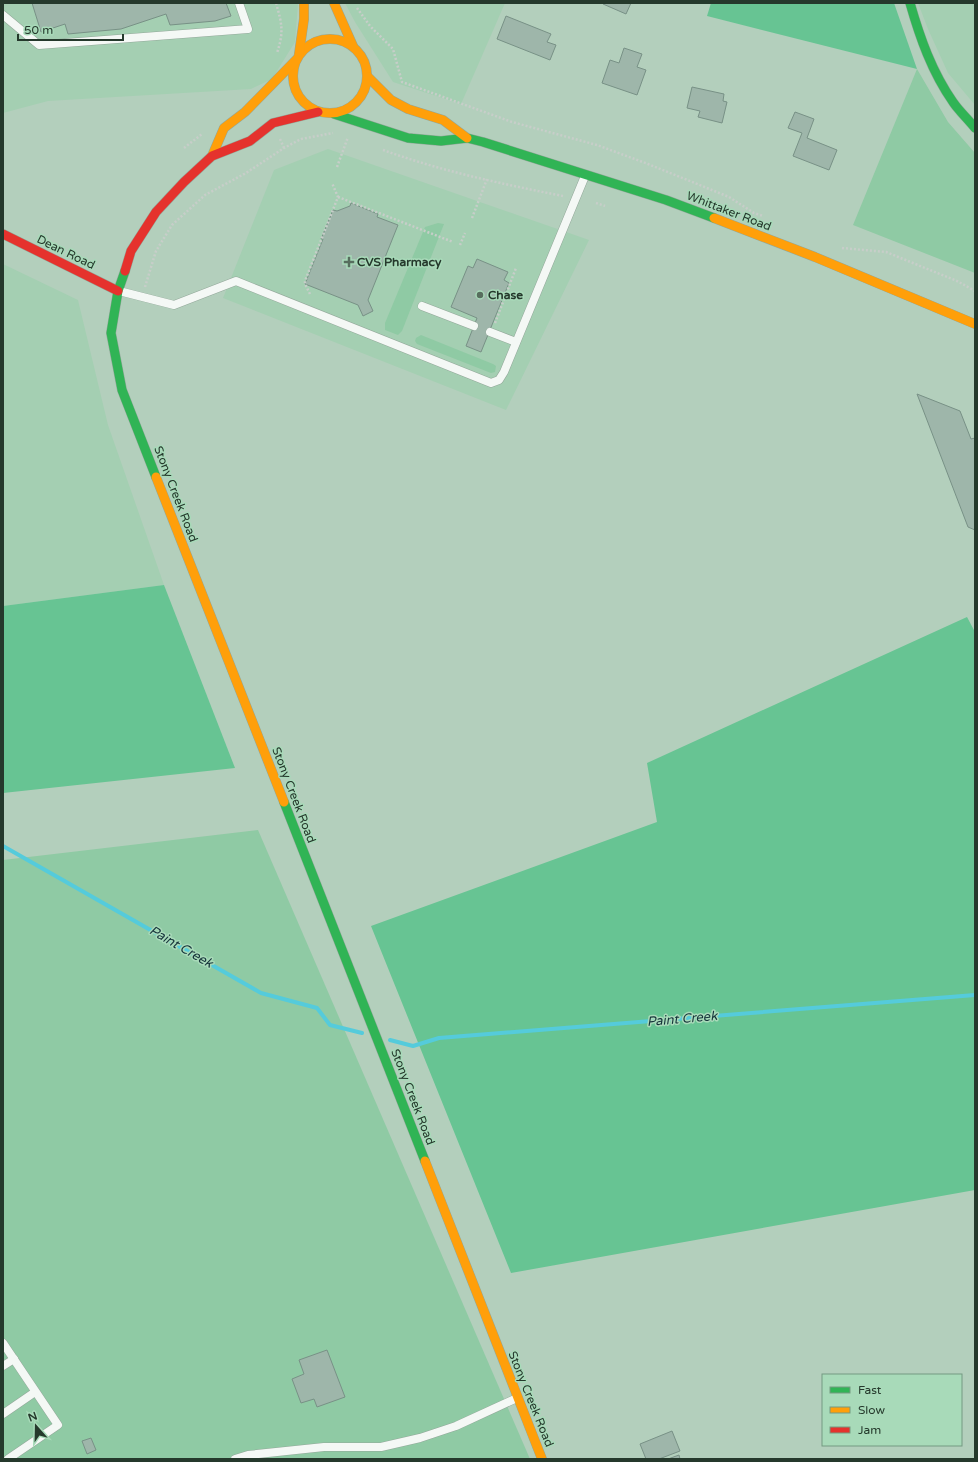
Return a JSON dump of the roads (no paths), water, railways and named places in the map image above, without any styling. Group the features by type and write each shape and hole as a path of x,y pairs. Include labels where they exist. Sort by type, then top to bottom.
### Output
{"main road":[{"path":"304,3 304,19 298,57 292,72 294,90 304,104 318,112 334,114 351,107 362,97 367,85 368,77 364,58 353,46 334,3"},
{"path":"910,3 917,28 941,83 953,102 975,128"},
{"path":"298,57 316,41 335,38 353,46"},
{"name":"Stony Creek Road","path":"212,156 224,128 245,112 298,57"},
{"name":"Whittaker Road","path":"368,77 391,100 408,109 443,120 467,138"},
{"name":"Stony Creek Road","path":"318,112 273,123 250,141 212,156 184,182 156,212 131,251 118,291 111,333 122,390 542,1459"},
{"name":"Whittaker Road","path":"334,114 408,138 441,141 467,138 483,142 666,200 815,257 975,324"},
{"name":"Dean Road","path":"3,234 118,291"}],"lane":[{"path":"3,16 39,45 248,29 239,3"},
{"path":"118,291 174,305 236,281 491,383 499,380 586,174"},
{"path":"422,306 474,326"},
{"path":"490,332 516,342"},
{"path":"3,1343 58,1425 8,1459"},
{"path":"3,1366 14,1359"},
{"path":"3,1414 35,1392"},
{"path":"235,1459 248,1455 324,1447 381,1447 420,1438 456,1426 518,1398"}],"waterway":[{"name":"Paint Creek","path":"3,846 261,993 317,1008 330,1025 362,1033"},
{"name":"Paint Creek","path":"390,1040 413,1046 439,1038 975,995"}],"place":[{"name":"CVS Pharmacy","path":"349,262"},
{"name":"Chase","path":"480,295"}]}
